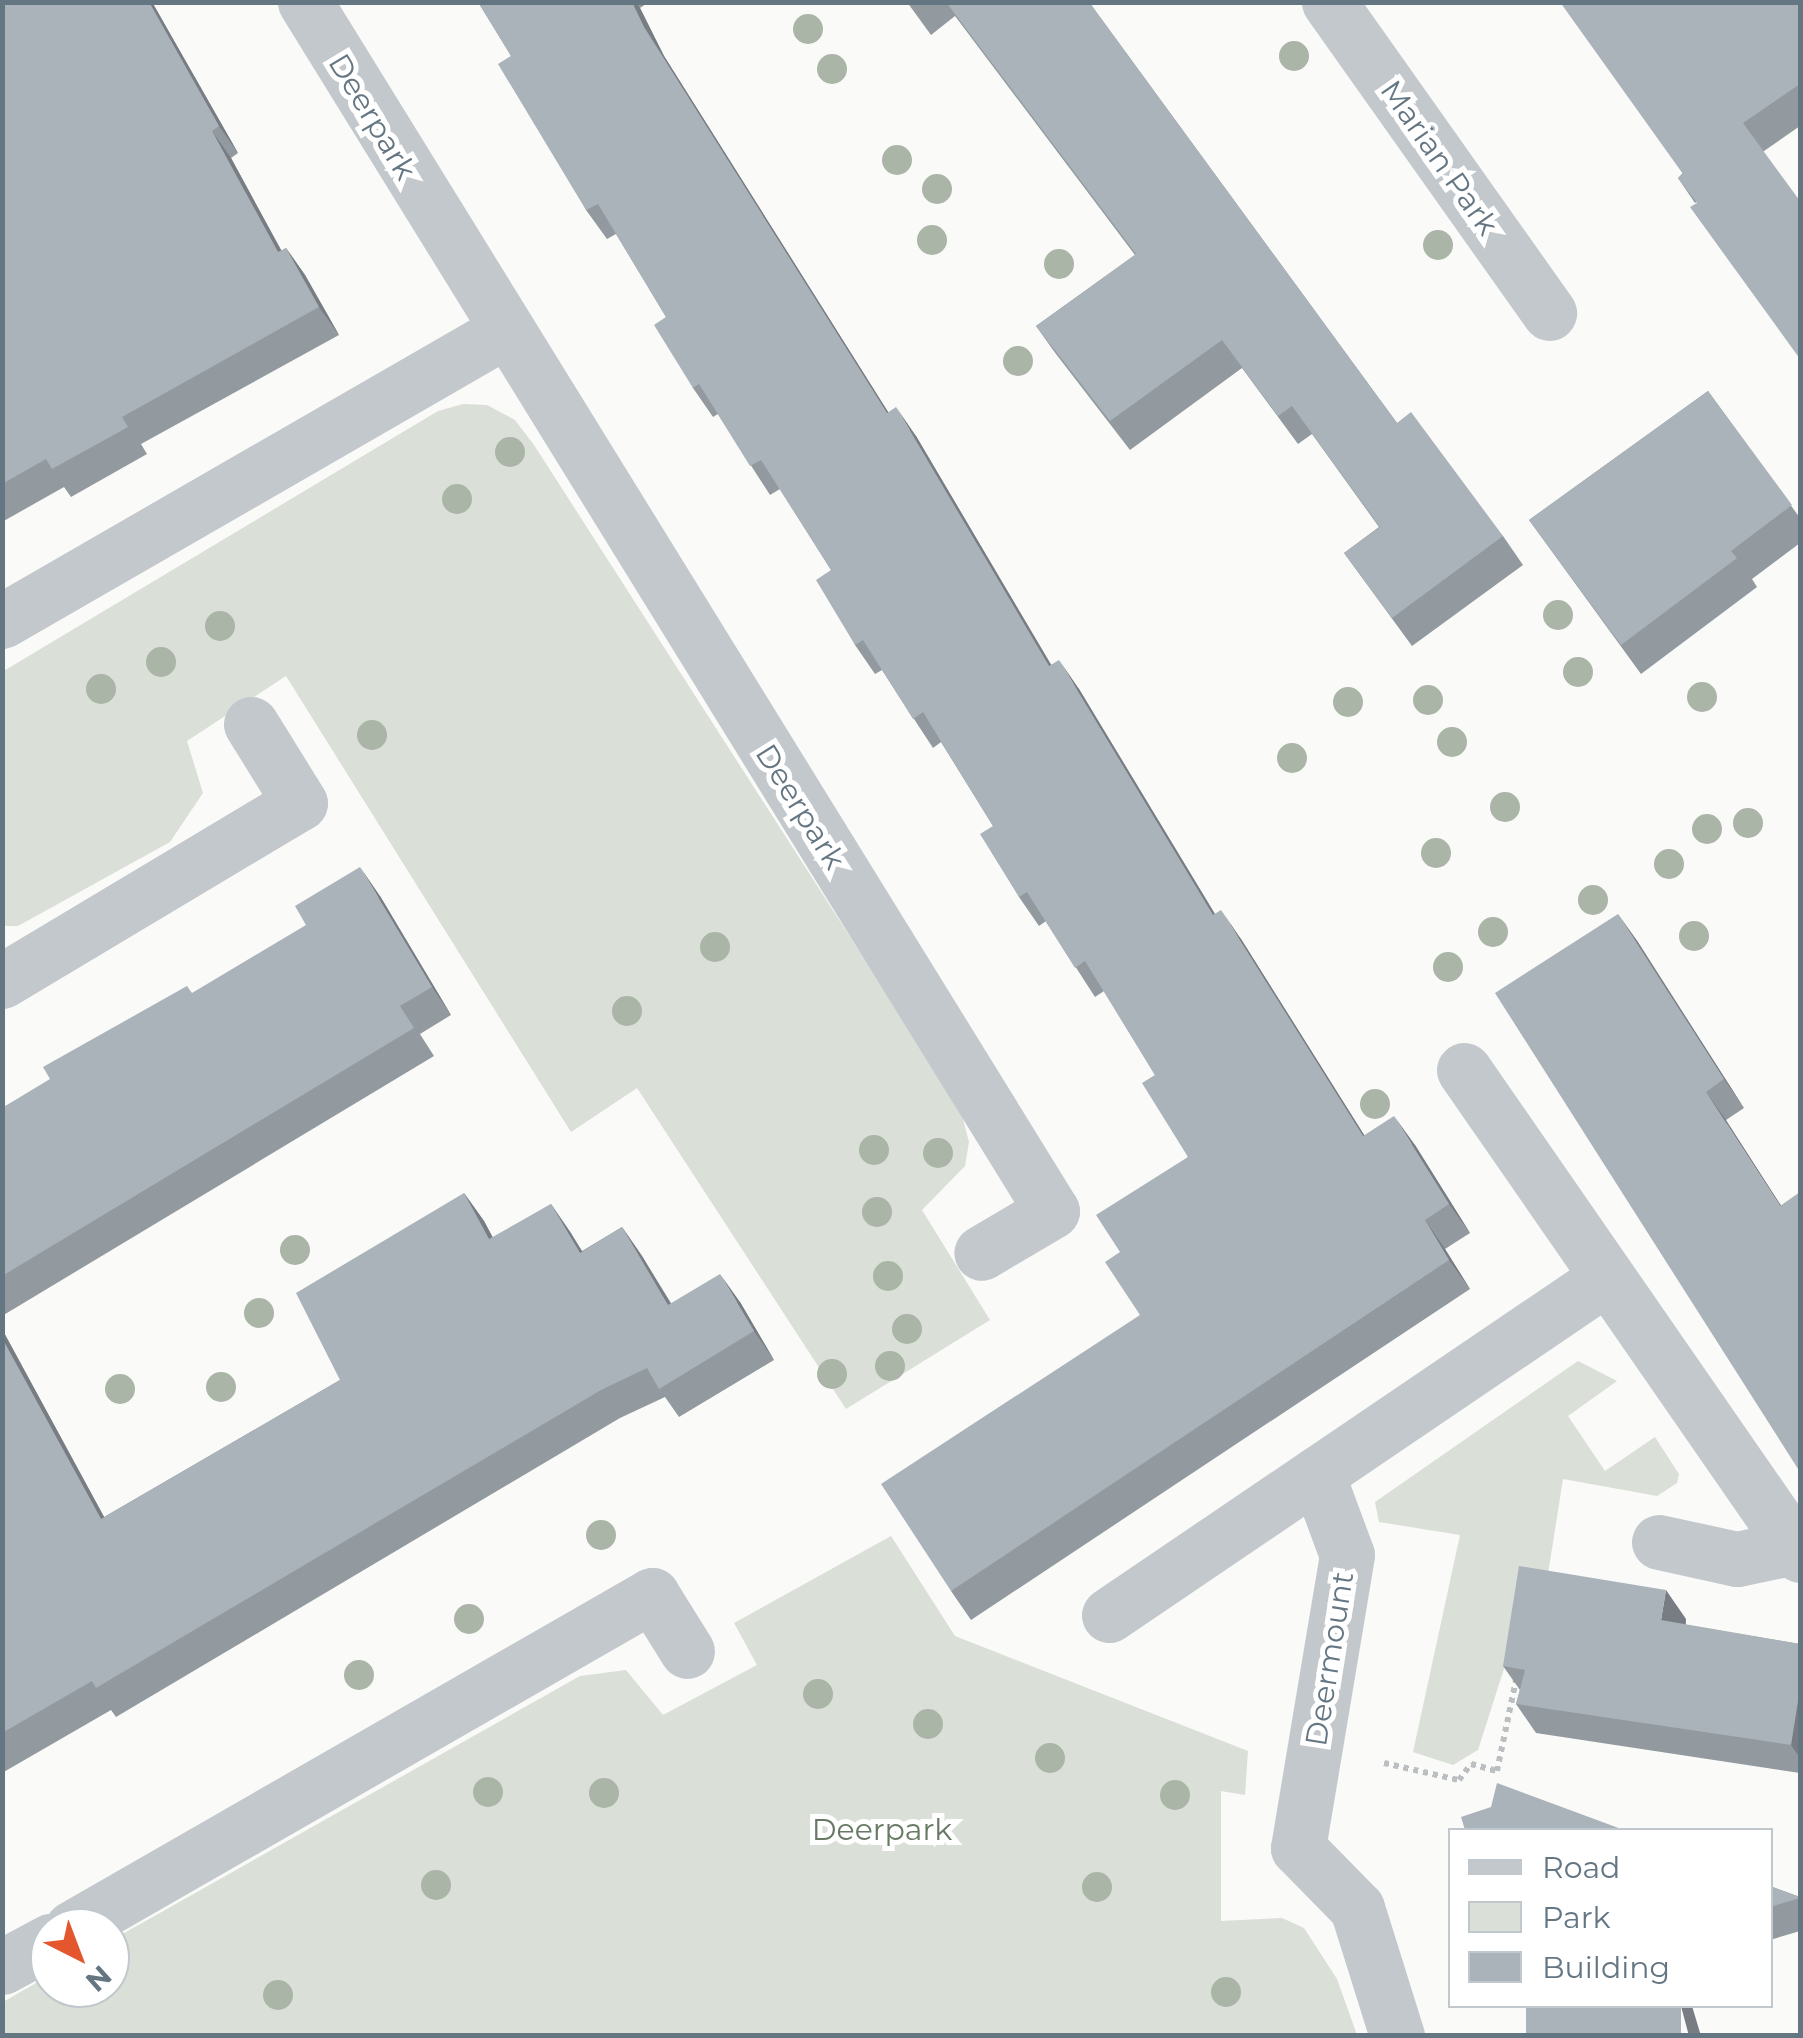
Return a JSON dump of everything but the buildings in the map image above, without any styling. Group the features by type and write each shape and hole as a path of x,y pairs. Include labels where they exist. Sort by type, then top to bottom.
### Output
{"street":[{"name":"Deerpark","path":"304,2 504,331 1052,1211 981,1254"},
{"name":"Marian Park","path":"1329,2 1549,313"},
{"path":"2,621 504,331"},
{"path":"2,980 300,803 251,724"},
{"path":"1464,1070 1798,1551 1737,1559 1659,1542"},
{"path":"1109,1616 1606,1278"},
{"name":"Deermount","path":"1317,1474 1347,1555 1298,1848 1357,1908 1398,2036"},
{"path":"107,1908 652,1595 687,1651"},
{"path":"2,1967 30,1952"}],"path":[{"path":"1458,1780 1471,1764 1497,1771 1516,1677"}],"green space":[{"path":"463,404 487,405 515,420 534,445 960,1108 969,1142 965,1166 922,1210 990,1320 846,1409 637,1088 571,1132 286,676 187,741 203,793 170,842 18,926 3,926 2,672 438,411"},
{"path":"1578,1361 1617,1381 1568,1416 1605,1471 1655,1437 1679,1474 1677,1483 1657,1496 1563,1479 1548,1574 1535,1572 1478,1750 1453,1765 1413,1752 1460,1535 1379,1522 1375,1502"},
{"name":"Deerpark","path":"891,1536 955,1636 1248,1751 1245,1795 1221,1791 1221,1921 1282,1918 1304,1928 1337,1979 1357,2035 3,2035 3,2002 30,1986 30,2008 130,2008 130,1930 580,1676 626,1670 663,1715 757,1665 734,1623"}]}
